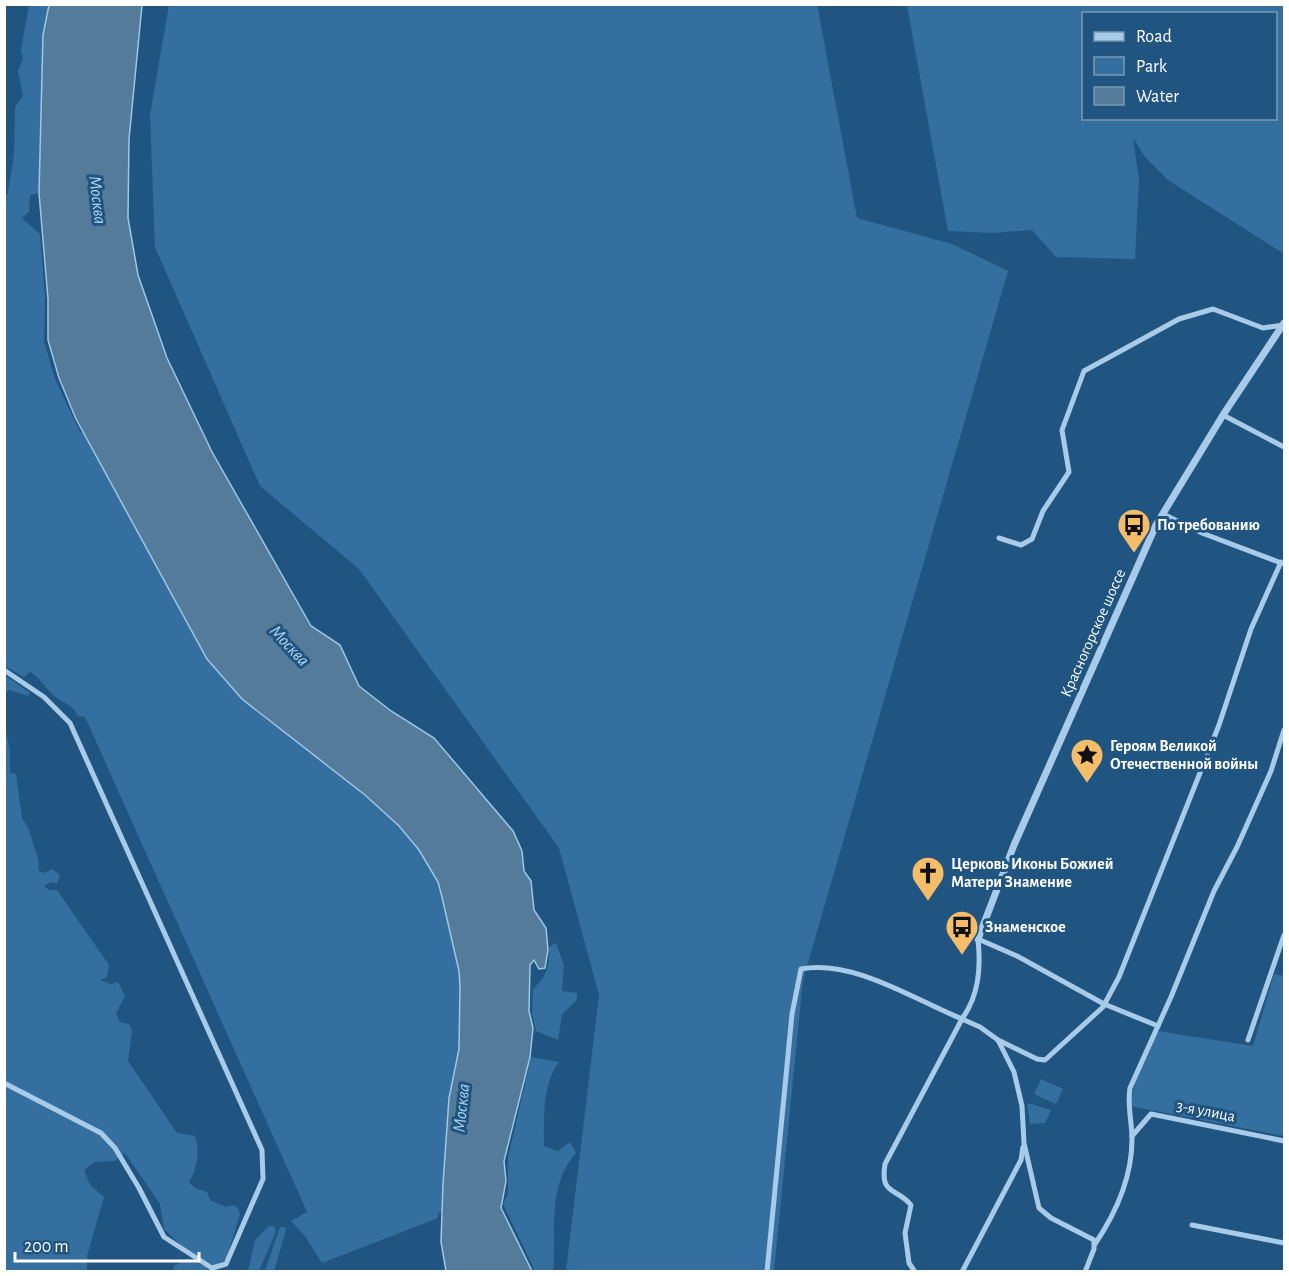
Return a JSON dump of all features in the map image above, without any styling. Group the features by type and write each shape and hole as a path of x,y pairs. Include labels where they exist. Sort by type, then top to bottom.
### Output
{"street":[{"path":"999,538 1022,545 1032,538 1043,511 1068,472 1062,430 1084,371 1179,320 1213,309 1263,328 1284,324"},
{"name":"Красногорское шоссе","path":"978,939 1014,845 1163,514 1223,415 1284,324"},
{"path":"1223,415 1284,447"},
{"path":"767,1272 792,1014 801,969 815,966 856,973 980,1027 998,1040 1037,1059 1046,1060 1104,1004 1119,977 1219,725 1251,629 1283,563 1202,533 1163,514"},
{"path":"4,670 44,697 70,723 262,1150 263,1179 226,1264 212,1268 164,1238 139,1188 115,1148 101,1133 4,1083"},
{"path":"1085,1272 1095,1244 1117,1206 1124,1186 1131,1156 1132,1136 1128,1104 1130,1088 1214,891 1237,847 1270,771 1284,730"},
{"path":"1248,1040 1284,935"},
{"path":"974,953 978,939"},
{"path":"978,939 1017,956 1104,1004 1158,1026"},
{"path":"915,1272 909,1263 905,1233 911,1205 887,1187 883,1174 885,1164 962,1019 972,1006 981,968 978,939"},
{"path":"998,1040 1014,1072 1019,1089 1024,1143 1040,1208 1051,1218 1090,1237 1095,1244"},
{"name":"3-я улица","path":"1132,1136 1151,1114 1284,1141"},
{"path":"962,1272 1021,1160 1024,1143"},
{"path":"1192,1225 1284,1243"}],"green space":[{"path":"817,4 857,218 952,244 1008,271 803,980 774,1271 566,1271 599,995 559,848 359,569 260,486 155,247 150,115 169,5"},
{"path":"29,5 49,5 43,35 39,193 30,195 29,212 22,218 40,234 45,297 44,341 55,379 80,432 83,431 207,659 242,699 365,795 399,826 419,850 438,882 459,971 459,1049 449,1098 442,1212 438,1213 438,1218 322,1263 305,1236 291,1221 307,1212 85,717 78,716 73,708 55,697 30,672 24,677 5,666 5,197 8,193 14,154 15,107 23,96 18,71 23,58 21,50"},
{"path":"907,5 1284,5 1284,254 1168,180 1145,157 1133,138 1139,179 1135,259 1056,257 1032,230 993,233 948,231"},
{"path":"5,675 30,693 28,696 9,690 5,693"},
{"path":"4,721 10,752 10,773 16,774 22,818 29,830 38,859 39,871 44,873 52,869 60,875 57,884 51,882 44,886 49,890 57,890 109,965 107,977 100,980 111,984 118,982 125,996 116,1013 120,1022 129,1024 132,1031 128,1061 177,1133 195,1136 197,1160 189,1182 195,1188 207,1192 210,1200 226,1207 233,1205 238,1208 240,1214 227,1257 219,1266 212,1265 188,1252 164,1229 160,1204 125,1153 115,1161 94,1162 84,1170 90,1185 104,1197 87,1256 87,1271 5,1271"},
{"path":"556,943 564,965 562,991 577,993 577,1000 562,1014 558,1040 536,1031 532,1013 533,989 547,970 549,947"},
{"path":"1274,974 1284,976 1284,1136 1130,1106 1135,1082 1158,1031 1253,1046"},
{"path":"531,1057 559,1062 553,1071 547,1091 544,1146 558,1151 570,1142 576,1153 560,1180 557,1195 553,1271 535,1271 503,1204 508,1194 508,1158"},
{"path":"1041,1079 1063,1089 1056,1104 1034,1094"},
{"path":"1027,1103 1051,1110 1045,1123 1030,1124"},
{"path":"269,1226 274,1226 276,1231 259,1271 248,1271 255,1240"},
{"path":"280,1227 285,1227 286,1230 274,1271 265,1271"},
{"path":"188,1258 216,1271 173,1272 174,1266"}],"water":[{"name":"Москва","path":"49,5 142,5 129,139 128,218 138,275 167,358 212,452 311,626 340,645 359,686 391,711 434,738 513,831 522,851 524,871 531,881 534,910 546,928 548,950 545,968 539,969 534,960 530,965 529,1011 533,1028 530,1057 504,1161 506,1181 501,1208 532,1271 446,1271 441,1242 443,1184 449,1098 459,1049 460,986 459,971 438,882 419,850 399,826 365,795 242,699 207,659 76,419 59,378 48,340 48,299 39,193 43,35"}],"place":[{"name":"По требованию","path":"1134,554"},
{"name":"Героям Великой Отечественной войны","path":"1087,784"},
{"name":"Церковь Иконы Божией Матери Знамение","path":"928,902"},
{"name":"Знаменское","path":"962,956"}]}
